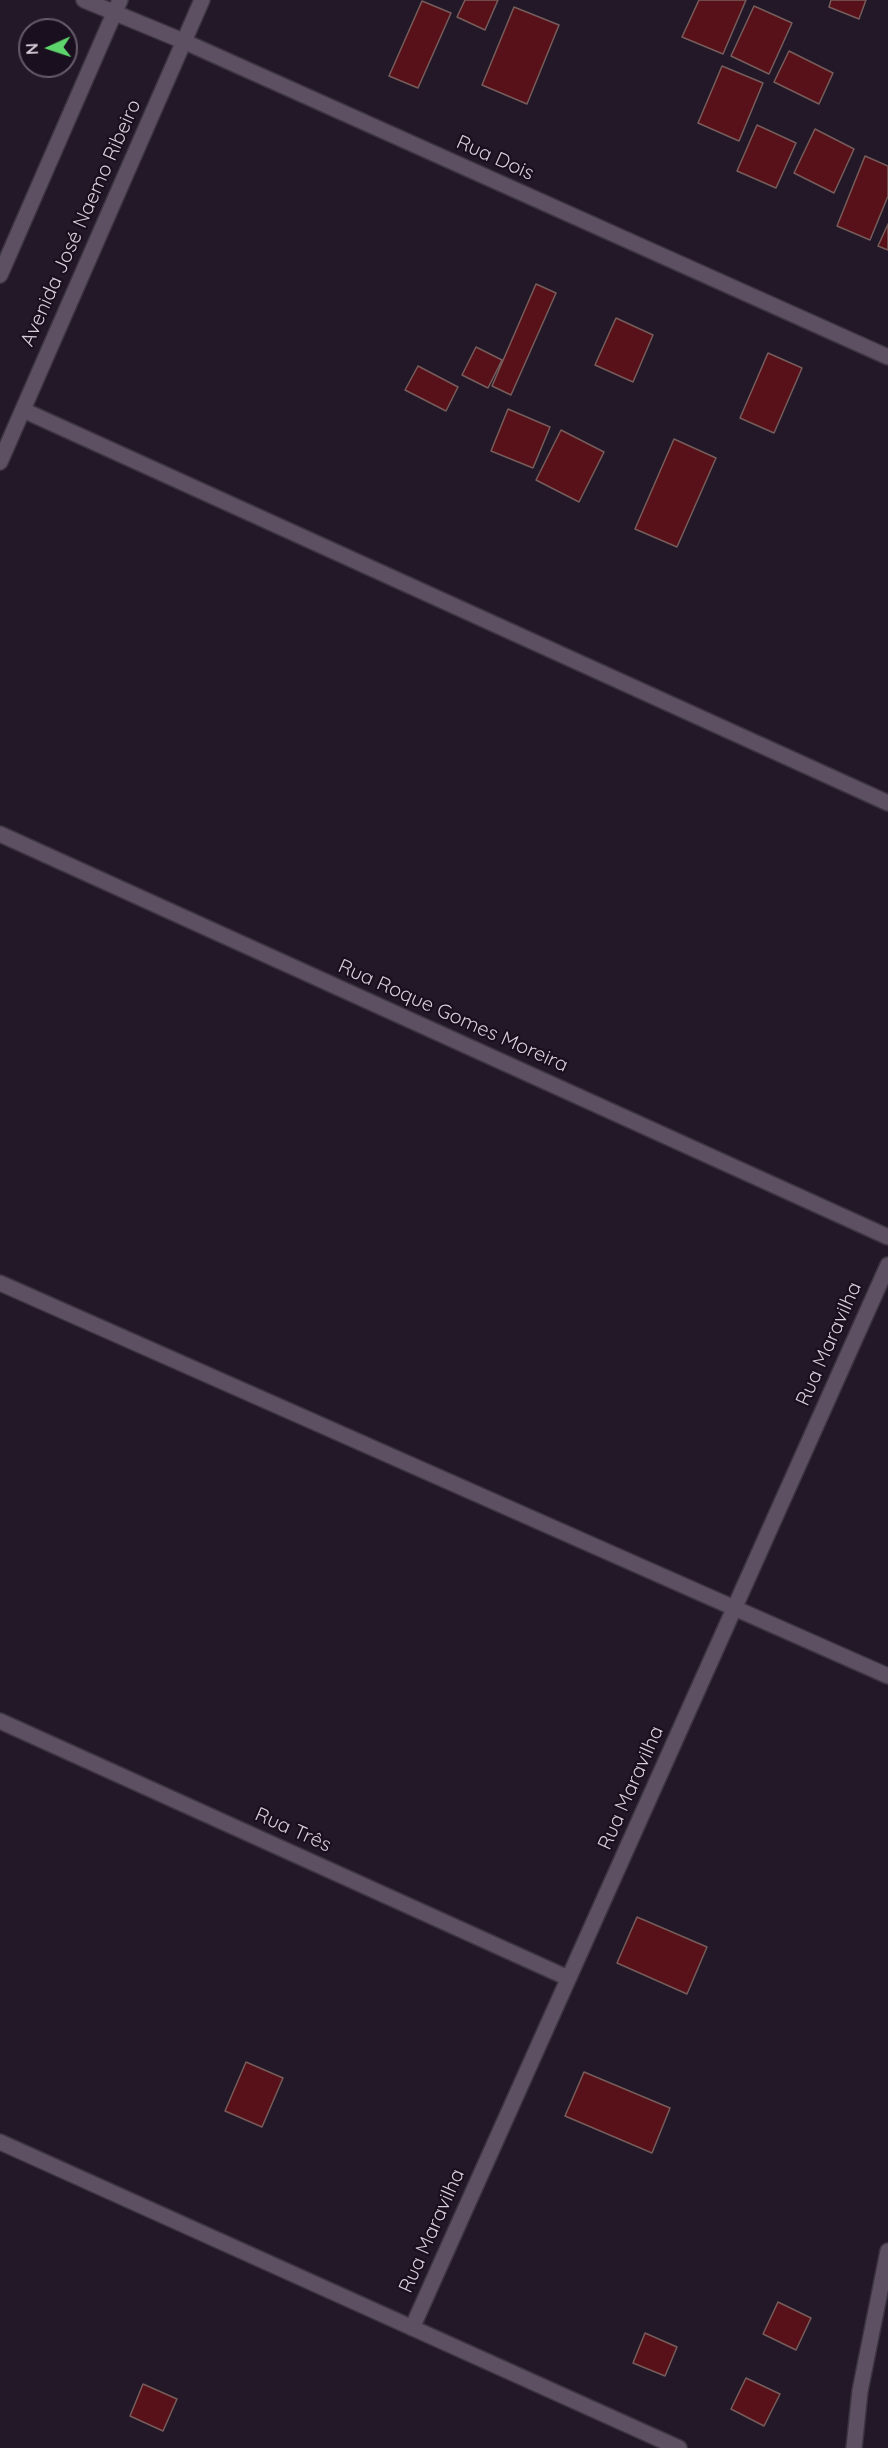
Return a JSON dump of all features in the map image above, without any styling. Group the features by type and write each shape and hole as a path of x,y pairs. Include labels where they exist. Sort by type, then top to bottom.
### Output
{"street":[{"name":"Rua Dois","path":"84,0 117,7 183,41 888,357"},
{"name":"Avenida José Naemo Ribeiro","path":"0,462 202,0"},
{"path":"0,275 117,7"},
{"path":"23,410 888,803"},
{"name":"Rua Roque Gomes Moreira","path":"0,834 888,1237"},
{"name":"Rua Maravilha","path":"412,2328 888,1265"},
{"path":"0,1283 888,1676"},
{"name":"Rua Três","path":"0,1721 568,1978"},
{"path":"0,2142 679,2448"},
{"path":"854,2448 860,2391 888,2251"}],"building":[{"path":"465,0 498,0 485,30 457,17"},
{"path":"699,0 746,0 723,54 682,37"},
{"path":"831,0 866,0 859,19 829,7"},
{"path":"422,1 451,13 418,88 389,76"},
{"path":"754,6 792,23 769,74 731,56"},
{"path":"514,7 559,25 527,104 482,85"},
{"path":"789,51 833,73 819,104 774,82"},
{"path":"722,66 763,83 739,141 698,123"},
{"path":"757,125 796,143 776,188 737,171"},
{"path":"815,129 854,149 834,193 794,173"},
{"path":"865,156 888,166 888,196 870,240 837,226"},
{"path":"888,224 888,250 878,246"},
{"path":"536,284 556,293 511,395 492,386"},
{"path":"616,318 653,335 633,382 595,365"},
{"path":"476,347 502,360 488,388 462,375"},
{"path":"768,353 802,368 774,433 740,418"},
{"path":"418,366 458,387 446,411 405,390"},
{"path":"508,409 550,427 533,468 491,451"},
{"path":"561,430 604,452 579,502 536,480"},
{"path":"674,439 716,458 677,547 635,529"},
{"path":"637,1917 707,1947 687,1994 617,1963"},
{"path":"246,2062 283,2078 262,2127 225,2111"},
{"path":"584,2072 670,2108 652,2153 565,2116"},
{"path":"778,2302 811,2318 796,2350 763,2334"},
{"path":"645,2333 677,2347 665,2376 633,2363"},
{"path":"746,2378 780,2394 764,2426 731,2409"},
{"path":"143,2384 177,2399 163,2431 130,2416"}]}
